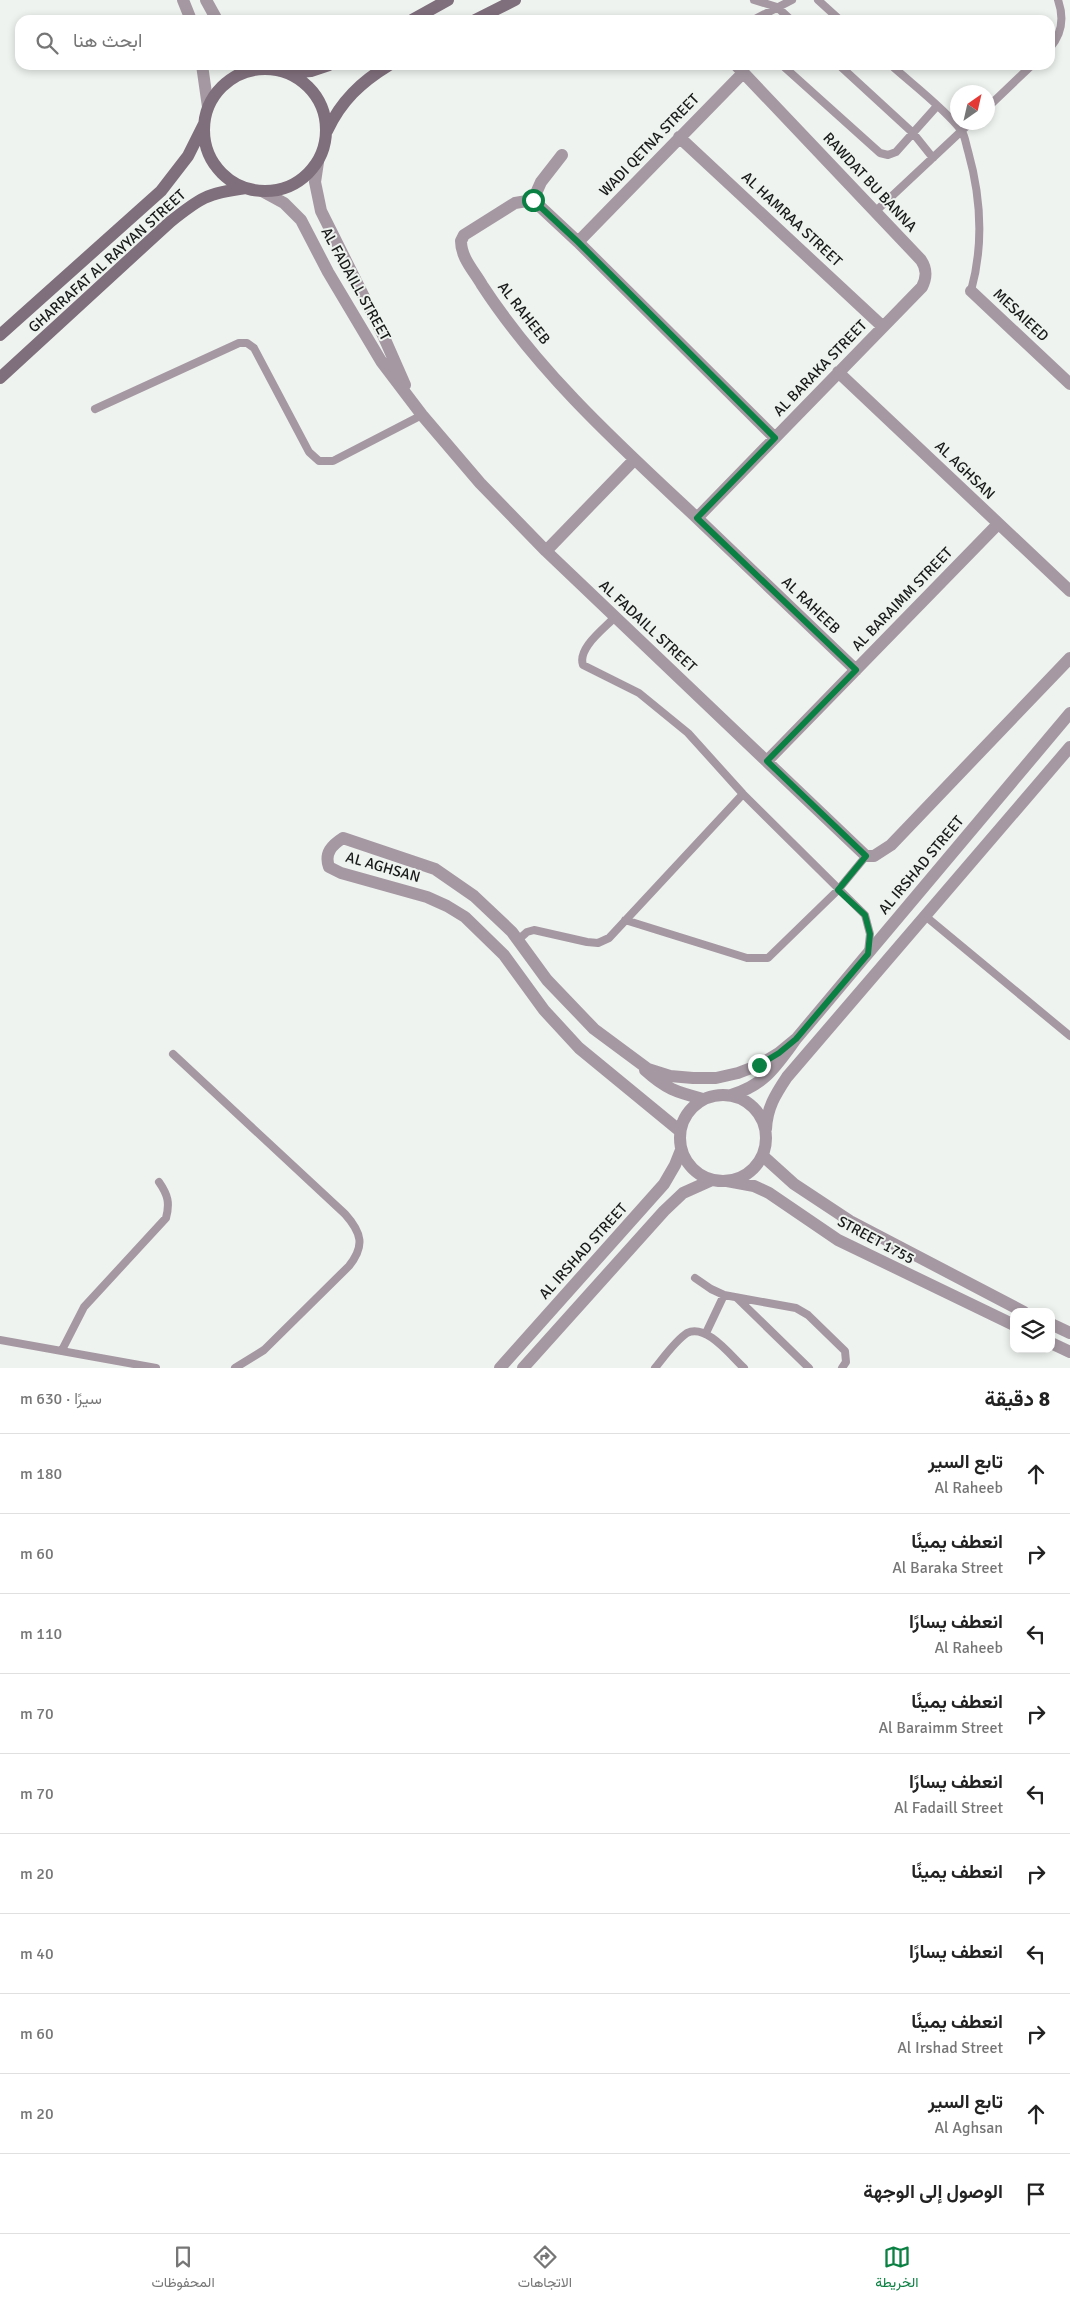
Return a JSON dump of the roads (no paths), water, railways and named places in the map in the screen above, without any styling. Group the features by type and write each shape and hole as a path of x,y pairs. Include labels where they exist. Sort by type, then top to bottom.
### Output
{"main road":[{"path":"421,15 448,0"},
{"path":"485,15 515,0"},
{"path":"254,70 238,75 220,88 208,107 204,124 206,148 217,168 226,177 246,188 262,191 273,191 294,184 311,171 318,162 325,144 324,112 314,93 297,78 278,70"},
{"path":"288,73 314,70"},
{"path":"326,134 339,108 364,81 381,70"},
{"name":"GHARRAFAT AL RAYYAN STREET","path":"0,335 161,190 188,156 204,124"},
{"name":"GHARRAFAT AL RAYYAN STREET","path":"0,378 192,204 218,192 246,188"}],"street":[{"path":"183,0 189,15"},
{"path":"206,0 214,15"},
{"path":"203,70 208,107"},
{"name":"WADI QETNA STREET","path":"578,242 679,137 739,70"},
{"name":"RAWDAT BU BANNA","path":"741,70 921,260 926,273 922,287 882,326"},
{"name":"AL HAMRAA STREET","path":"679,137 882,326"},
{"path":"562,155 541,182 533,200 578,242 775,438"},
{"name":"AL FADAILL STREET","path":"318,162 315,182 321,211 383,335 413,404"},
{"name":"AL FADAILL STREET","path":"262,191 284,204 302,220 328,272 370,344 413,404 480,483 546,551 615,617 870,856"},
{"name":"AL RAHEEB","path":"533,200 515,203 472,228 461,241 461,249 492,300 524,342 571,395 634,460 856,670"},
{"name":"MESAIEED","path":"971,291 1070,384"},
{"name":"AL BARAKA STREET","path":"697,518 882,326"},
{"name":"AL AGHSAN","path":"838,372 1070,591"},
{"path":"546,551 634,460"},
{"name":"AL BARAIMM STREET","path":"767,761 998,524"},
{"path":"870,856 884,851 891,845 1070,658"},
{"name":"AL IRSHAD STREET","path":"731,1095 761,1082 770,1074 796,1039 1070,713"},
{"path":"523,1368 664,1211 683,1193 712,1180 727,1181 736,1179 752,1170 763,1156 766,1143 767,1112 787,1077 1070,747"},
{"name":"AL AGHSAN","path":"680,1131 579,1048 544,1010 504,956 465,917 427,897 341,873 329,867 328,854 332,845 343,838 435,869 474,896 518,940 547,980 594,1028 648,1069 670,1076 716,1078 738,1073 759,1065 779,1053 796,1039"},
{"name":"AL AGHSAN","path":"630,1056 662,1085 676,1092 703,1099"},
{"path":"712,1180 693,1168 681,1150 680,1131 689,1110 703,1099 717,1095 731,1095 754,1107 766,1129"},
{"name":"AL IRSHAD STREET","path":"500,1368 664,1184 681,1150"},
{"name":"STREET 1755","path":"763,1156 794,1184 850,1221 1016,1308"},
{"name":"STREET 1755","path":"727,1181 754,1186 769,1193 838,1240 1010,1323"},
{"path":"1055,1326 1070,1333"},
{"path":"1055,1345 1070,1352"}],"lane":[{"path":"754,0 777,6 786,15"},
{"path":"762,15 792,0"},
{"path":"818,0 834,15"},
{"path":"1055,40 1060,32 1062,16 1058,0"},
{"path":"788,70 880,154 888,155 896,152 937,106"},
{"path":"845,70 913,133 933,158"},
{"path":"897,70 962,131 976,182 979,222 980,240 976,273 971,291"},
{"path":"995,100 1027,70"},
{"path":"876,211 962,131"},
{"path":"95,409 239,343 247,343 254,348 310,452 319,461 332,460 422,415"},
{"path":"615,617 586,648 582,655 583,665 639,693 688,733 744,794 865,915 870,934 868,954"},
{"path":"518,940 527,932 534,930 598,943 609,938 744,794"},
{"path":"625,920 747,958 768,958 870,856"},
{"path":"924,915 1070,1036"},
{"path":"173,1054 346,1214 356,1226 360,1240 358,1255 348,1266 264,1350 235,1368"},
{"path":"62,1350 75,1321 90,1299 166,1218 169,1206 167,1193 159,1182"},
{"path":"695,1278 724,1295 789,1306 802,1311 845,1352 846,1362 842,1368"},
{"path":"706,1333 724,1295"},
{"path":"736,1298 809,1368"},
{"path":"655,1368 688,1333 697,1331 706,1333 744,1368"},
{"path":"0,1340 156,1368"}]}
